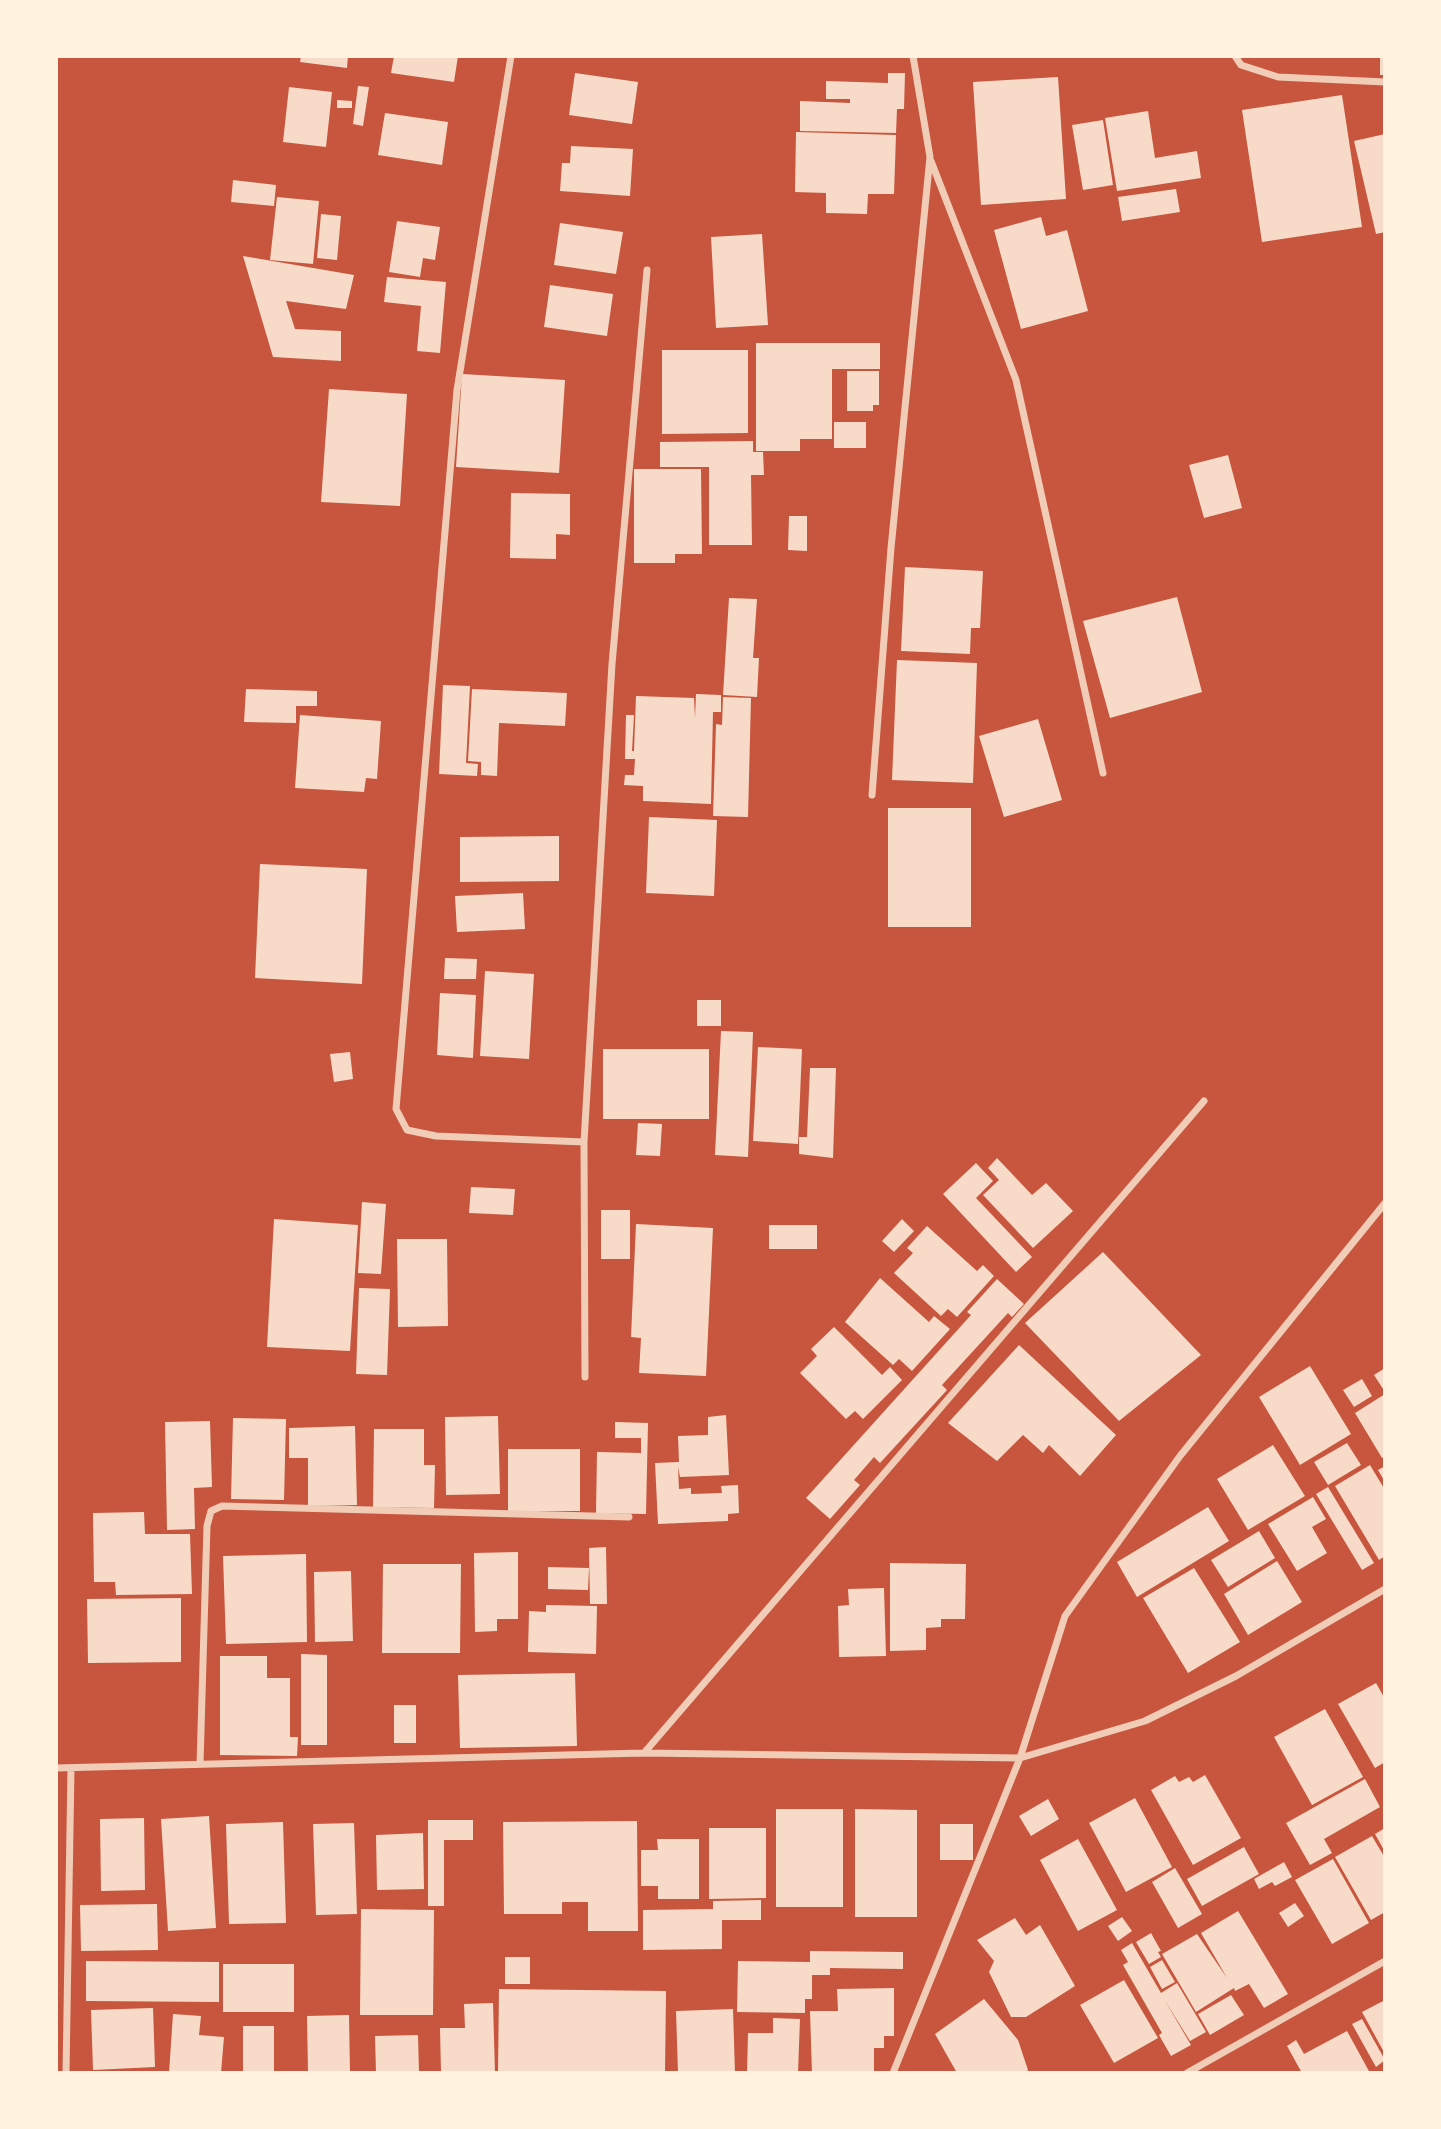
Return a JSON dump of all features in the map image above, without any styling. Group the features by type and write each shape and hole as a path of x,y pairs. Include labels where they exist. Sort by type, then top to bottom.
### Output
{"street":[{"path":"511,56 457,390 396,1109 407,1130 436,1136 584,1142"},
{"path":"913,56 930,157 1016,380 1103,773"},
{"path":"1235,56 1241,65 1278,77 1385,82"},
{"path":"872,795 891,548 930,157"},
{"path":"585,1377 584,1142 612,664 647,270"},
{"path":"643,1753 1204,1101"},
{"path":"893,2073 1020,1758 1065,1616 1180,1456 1385,1203"},
{"path":"200,1764 207,1526 211,1511 222,1506 629,1517"},
{"path":"56,1768 643,1753 1020,1758 1145,1721 1236,1676 1385,1589"},
{"path":"66,2073 71,1768"},
{"path":"1187,2073 1385,1961"}],"building":[{"path":"301,56 348,56 347,68 300,62"},
{"path":"394,56 458,56 454,82 391,73"},
{"path":"1380,56 1385,56 1385,75 1380,75"},
{"path":"575,73 638,82 632,124 569,115"},
{"path":"888,73 905,73 904,109 897,109 896,133 800,131 800,101 850,103 850,99 826,99 826,81 888,83"},
{"path":"1058,77 1066,199 981,205 973,82"},
{"path":"358,86 369,87 363,126 353,124"},
{"path":"289,87 332,92 326,147 283,142"},
{"path":"1342,95 1362,227 1262,242 1242,110"},
{"path":"337,100 352,101 352,108 337,108"},
{"path":"1148,111 1155,158 1197,151 1201,178 1117,191 1105,118"},
{"path":"385,113 448,122 442,165 378,155"},
{"path":"1103,120 1113,185 1083,190 1072,125"},
{"path":"796,132 896,135 894,194 868,194 867,214 826,213 826,193 795,192"},
{"path":"1385,134 1385,232 1376,234 1354,141"},
{"path":"571,146 633,149 630,196 560,191 562,163 570,163"},
{"path":"233,180 276,185 274,206 231,202"},
{"path":"1176,189 1180,212 1122,221 1118,197"},
{"path":"277,197 319,201 313,264 270,260"},
{"path":"321,214 341,216 337,260 317,258"},
{"path":"1041,217 1046,236 1067,230 1088,311 1021,329 994,230"},
{"path":"397,221 440,227 435,260 423,258 420,277 389,272"},
{"path":"560,223 623,232 616,274 554,265"},
{"path":"762,234 768,325 716,328 711,237"},
{"path":"243,256 354,275 346,309 286,301 295,329 341,331 341,361 273,357"},
{"path":"387,277 446,282 440,353 417,351 421,306 384,302"},
{"path":"550,285 613,294 607,336 544,327"},
{"path":"756,343 880,343 880,369 832,369 832,439 800,439 800,451 756,451"},
{"path":"662,350 748,350 748,433 662,434"},
{"path":"847,371 879,371 879,405 873,405 873,411 847,411"},
{"path":"462,374 565,380 559,473 456,467"},
{"path":"329,389 407,394 400,506 321,502"},
{"path":"834,422 866,422 866,448 834,448"},
{"path":"753,441 753,452 763,452 764,475 751,475 752,545 709,545 709,467 660,467 660,442"},
{"path":"1228,455 1242,508 1204,518 1189,465"},
{"path":"634,469 701,469 702,554 675,554 675,563 634,563"},
{"path":"511,493 570,494 570,535 556,534 556,559 510,558"},
{"path":"789,516 807,516 807,551 788,550"},
{"path":"905,567 983,571 980,628 971,628 970,654 901,651"},
{"path":"1177,597 1202,692 1110,718 1083,621"},
{"path":"729,598 757,599 753,658 759,658 757,697 723,695"},
{"path":"897,660 977,663 973,783 892,780"},
{"path":"443,685 470,686 466,763 478,764 477,776 439,774"},
{"path":"246,689 317,691 317,706 296,706 296,723 244,722"},
{"path":"472,689 567,693 565,726 499,723 497,776 481,775 481,762 468,761"},
{"path":"696,694 721,695 721,712 713,712 711,804 643,801 643,786 624,785 625,775 634,775 635,759 625,759 626,715 634,715 634,751 636,696 694,698 695,718"},
{"path":"723,697 751,698 748,817 713,816 716,724 722,725"},
{"path":"300,715 381,721 377,779 366,778 364,792 295,788"},
{"path":"1038,719 1062,800 1004,817 979,736"},
{"path":"888,808 971,808 971,927 888,927"},
{"path":"649,817 717,820 714,896 646,893"},
{"path":"559,836 559,881 460,882 460,837"},
{"path":"260,864 367,869 362,984 255,978"},
{"path":"523,893 525,929 457,932 455,896"},
{"path":"445,958 477,959 476,979 444,979"},
{"path":"485,971 534,974 529,1059 480,1056"},
{"path":"440,993 476,995 473,1058 437,1055"},
{"path":"697,1000 721,1000 721,1026 697,1026"},
{"path":"721,1031 753,1032 748,1157 715,1155"},
{"path":"758,1047 802,1049 798,1144 753,1141"},
{"path":"603,1049 709,1049 709,1119 603,1119"},
{"path":"350,1052 353,1079 334,1082 330,1054"},
{"path":"810,1068 836,1068 833,1158 799,1154 799,1137 807,1137"},
{"path":"638,1123 662,1124 660,1156 636,1155"},
{"path":"997,1158 1032,1195 1046,1183 1073,1211 1033,1248 983,1195 999,1180 988,1168"},
{"path":"976,1163 993,1181 976,1198 1032,1257 1016,1272 943,1194"},
{"path":"471,1187 515,1189 513,1215 469,1213"},
{"path":"362,1202 386,1204 381,1274 358,1273"},
{"path":"601,1210 630,1210 630,1259 601,1259"},
{"path":"274,1219 358,1225 350,1351 267,1347"},
{"path":"902,1219 914,1231 894,1252 882,1241"},
{"path":"636,1224 713,1228 706,1376 639,1373 641,1338 631,1337"},
{"path":"769,1225 817,1225 817,1249 769,1249"},
{"path":"927,1226 977,1271 983,1265 994,1276 957,1317 948,1309 941,1316 894,1273 913,1253 907,1248"},
{"path":"397,1239 447,1239 448,1326 398,1327"},
{"path":"1103,1252 1201,1355 1119,1421 1025,1323"},
{"path":"880,1278 929,1322 934,1316 950,1329 912,1371 899,1359 893,1365 845,1322"},
{"path":"997,1279 1024,1304 1012,1317 1008,1313 942,1385 947,1390 880,1463 874,1457 854,1480 860,1485 830,1519 806,1498 971,1315 967,1312"},
{"path":"359,1288 390,1289 387,1375 356,1374"},
{"path":"834,1327 882,1375 890,1367 902,1380 863,1419 855,1411 846,1419 800,1373 817,1356 811,1349"},
{"path":"1019,1345 1116,1435 1080,1476 1049,1445 1043,1453 1023,1435 997,1461 948,1423"},
{"path":"1310,1366 1351,1434 1300,1465 1259,1397"},
{"path":"1385,1368 1385,1392 1374,1375"},
{"path":"1362,1379 1372,1396 1354,1407 1343,1390"},
{"path":"1385,1394 1385,1456 1382,1458 1355,1413"},
{"path":"726,1415 729,1475 680,1477 678,1467 679,1489 691,1488 691,1494 722,1493 721,1486 738,1485 739,1513 728,1514 728,1521 658,1524 655,1463 679,1462 678,1436 708,1435 708,1417"},
{"path":"498,1416 500,1494 446,1495 445,1417"},
{"path":"233,1418 286,1419 284,1500 231,1499"},
{"path":"210,1421 212,1487 194,1488 195,1529 167,1530 165,1422"},
{"path":"615,1422 648,1423 646,1514 596,1513 597,1452 641,1453 641,1438 615,1438"},
{"path":"355,1426 357,1505 308,1506 308,1458 289,1458 289,1428"},
{"path":"374,1429 424,1429 424,1465 435,1465 434,1508 373,1507"},
{"path":"1347,1443 1361,1465 1328,1485 1314,1462"},
{"path":"1273,1445 1305,1496 1248,1530 1217,1479"},
{"path":"508,1449 580,1449 580,1511 508,1511"},
{"path":"1370,1465 1385,1490 1385,1556 1379,1560 1335,1486"},
{"path":"1385,1466 1385,1482 1378,1470"},
{"path":"1328,1487 1374,1563 1362,1570 1316,1494"},
{"path":"1313,1497 1326,1519 1312,1527 1327,1553 1297,1571 1268,1524"},
{"path":"1208,1507 1229,1541 1137,1597 1117,1562"},
{"path":"144,1512 145,1534 190,1534 192,1594 116,1595 115,1582 94,1582 93,1513"},
{"path":"1259,1531 1275,1558 1228,1587 1211,1560"},
{"path":"606,1547 607,1604 590,1604 589,1548"},
{"path":"518,1552 518,1619 497,1619 497,1631 475,1632 474,1553"},
{"path":"306,1554 307,1642 226,1644 223,1556"},
{"path":"1277,1561 1302,1602 1248,1635 1224,1594"},
{"path":"890,1563 966,1564 965,1619 941,1619 941,1627 926,1628 926,1650 890,1651"},
{"path":"383,1564 461,1564 460,1653 382,1653"},
{"path":"548,1567 589,1568 588,1590 548,1589"},
{"path":"1194,1568 1240,1642 1188,1673 1143,1598"},
{"path":"351,1571 353,1641 315,1642 314,1572"},
{"path":"884,1588 886,1656 839,1657 838,1606 849,1605 848,1589"},
{"path":"181,1598 181,1662 88,1663 87,1599"},
{"path":"546,1605 597,1606 596,1654 528,1652 529,1611 546,1612"},
{"path":"301,1654 327,1655 327,1745 301,1745"},
{"path":"220,1656 267,1656 267,1678 290,1678 290,1737 298,1737 297,1756 220,1755"},
{"path":"575,1673 577,1746 460,1748 458,1675"},
{"path":"1376,1683 1385,1699 1385,1762 1375,1768 1338,1704"},
{"path":"394,1705 416,1705 416,1743 394,1743"},
{"path":"1325,1709 1363,1777 1312,1805 1274,1737"},
{"path":"1205,1775 1241,1838 1193,1865 1151,1790 1175,1776 1179,1782 1189,1777 1193,1782"},
{"path":"1365,1779 1380,1807 1324,1839 1332,1853 1310,1865 1286,1823"},
{"path":"1135,1798 1172,1867 1126,1892 1089,1823"},
{"path":"1048,1799 1059,1819 1031,1836 1019,1816"},
{"path":"776,1809 843,1809 843,1907 776,1907"},
{"path":"855,1809 917,1810 917,1917 855,1917"},
{"path":"209,1816 216,1928 168,1931 161,1819"},
{"path":"144,1818 145,1890 101,1891 100,1819"},
{"path":"428,1820 473,1820 473,1840 444,1840 444,1906 428,1906"},
{"path":"637,1821 638,1931 588,1931 588,1902 562,1902 562,1914 504,1914 503,1822"},
{"path":"283,1822 286,1923 229,1924 226,1824"},
{"path":"354,1823 357,1914 316,1915 313,1824"},
{"path":"940,1824 973,1824 973,1860 940,1860"},
{"path":"709,1828 766,1828 766,1898 709,1899"},
{"path":"1385,1828 1385,1852 1375,1834"},
{"path":"423,1833 424,1889 377,1890 376,1835"},
{"path":"1372,1836 1385,1858 1385,1912 1371,1920 1335,1857"},
{"path":"657,1839 699,1839 699,1899 658,1899 658,1886 641,1886 641,1850 658,1850"},
{"path":"1078,1839 1117,1910 1078,1931 1040,1860"},
{"path":"1244,1847 1259,1874 1202,1906 1187,1879"},
{"path":"1333,1859 1369,1923 1332,1944 1295,1880"},
{"path":"1284,1862 1292,1877 1275,1886 1272,1882 1259,1889 1254,1879"},
{"path":"1175,1868 1202,1914 1178,1928 1152,1882"},
{"path":"761,1900 761,1920 722,1920 722,1949 643,1950 643,1910 713,1909 713,1901"},
{"path":"1295,1903 1304,1916 1288,1927 1279,1913"},
{"path":"157,1904 158,1950 81,1951 80,1905"},
{"path":"361,1909 434,1910 433,2015 360,2015"},
{"path":"1238,1911 1288,1994 1264,2008 1249,1984 1235,1991 1234,1988 1196,2012 1162,1954 1197,1934 1227,1978 1201,1933"},
{"path":"1122,1917 1132,1931 1118,1941 1108,1926"},
{"path":"1015,1918 1026,1935 1040,1925 1075,1986 1026,2017 1011,2017 989,1972 994,1961 977,1940"},
{"path":"1151,1933 1161,1951 1158,1952 1161,1957 1149,1964 1136,1942"},
{"path":"1132,1943 1161,1993 1177,1983 1206,2032 1190,2041 1164,1999 1191,2045 1171,2056 1159,2035 1162,2033 1123,1965 1128,1962 1121,1950"},
{"path":"810,1951 903,1952 903,1969 830,1968 830,1975 812,1975 812,1999 805,1999 805,2013 737,2012 738,1961 810,1962"},
{"path":"505,1957 530,1957 530,1984 505,1984"},
{"path":"1162,1960 1175,1982 1162,1989 1150,1967"},
{"path":"86,1961 219,1962 219,2002 86,2001"},
{"path":"223,1964 294,1964 294,2012 223,2012"},
{"path":"1124,1980 1158,2038 1114,2063 1080,2005"},
{"path":"894,1988 894,2036 884,2036 884,2048 874,2048 874,2073 812,2073 810,2011 838,2011 837,1989"},
{"path":"499,1989 666,1991 665,2073 498,2071"},
{"path":"1231,1995 1244,2015 1210,2035 1198,2014"},
{"path":"984,1999 1018,2040 1028,2070 1025,2073 957,2073 935,2034"},
{"path":"1385,2000 1385,2054 1362,2012"},
{"path":"493,2003 495,2073 441,2073 440,2028 465,2028 464,2004"},
{"path":"153,2008 155,2067 93,2070 91,2010"},
{"path":"733,2009 735,2073 678,2073 676,2011"},
{"path":"173,2014 201,2016 199,2035 224,2037 221,2073 169,2073"},
{"path":"349,2015 350,2073 308,2073 307,2016"},
{"path":"773,2018 800,2019 798,2073 747,2073 748,2033 773,2033"},
{"path":"1362,2019 1385,2060 1376,2067 1352,2024"},
{"path":"243,2026 274,2026 274,2073 243,2073"},
{"path":"1347,2031 1370,2073 1302,2073 1287,2046 1296,2040 1304,2054"},
{"path":"418,2035 419,2073 376,2073 375,2036"}]}
